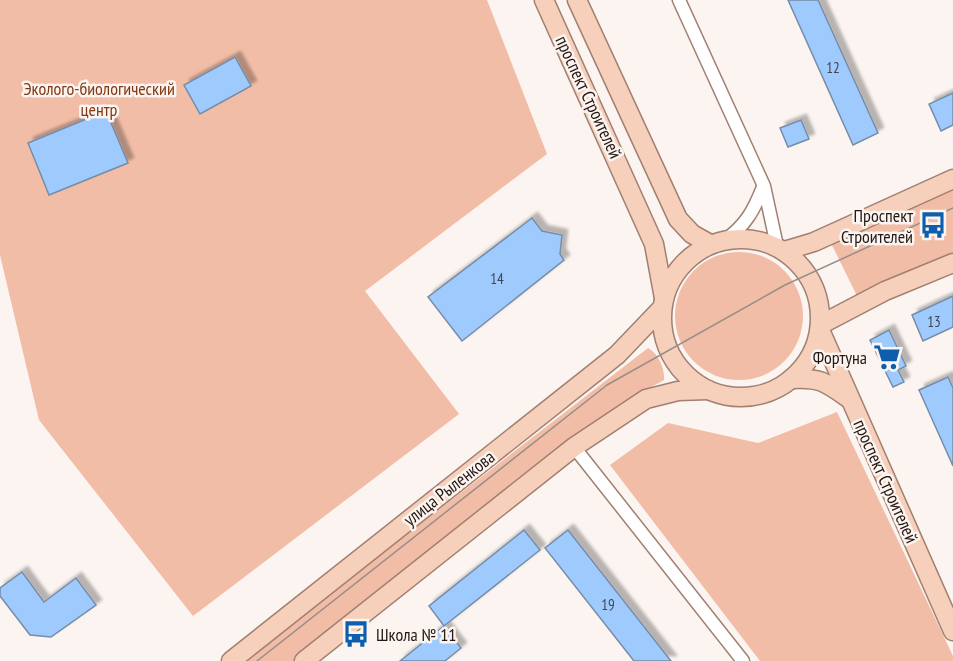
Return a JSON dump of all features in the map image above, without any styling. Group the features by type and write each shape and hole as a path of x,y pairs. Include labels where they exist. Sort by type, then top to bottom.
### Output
{"main road":[{"name":"проспект Строителей","path":"544,0 654,244 663,303"},
{"name":"проспект Строителей","path":"577,0 678,219 692,234 718,242"},
{"path":"781,249 814,242 953,179"},
{"path":"743,238 781,249 797,261 811,280 820,310 820,328 814,348 805,365 791,379 772,391 751,397 729,397 708,390 687,376 672,357 662,329 663,303 673,276 684,263 718,242 743,238"},
{"path":"820,328 885,291 953,263"},
{"name":"улица Рыленкова","path":"231,661 617,355 663,303"},
{"name":"проспект Строителей","path":"820,328 849,399 953,631"},
{"path":"791,379 812,378 828,383 849,399"},
{"path":"304,661 574,447 646,399 678,391 708,390"}],"street":[{"path":"679,0 764,186 781,249"},
{"path":"718,242 742,227 754,211 764,186"},
{"path":"574,447 743,661"}],"green space":[{"name":"Эколого-биологический центр","path":"0,0 487,0 547,154 365,291 459,414 193,616 39,420 0,255"},
{"path":"953,188 953,253 857,296 831,243"},
{"path":"739,252 763,257 784,271 798,292 803,316 798,340 784,361 763,375 739,380 715,375 694,361 680,340 675,316 680,292 694,271 715,257"},
{"path":"648,348 660,361 664,380 644,391 300,661 243,661"},
{"path":"837,412 953,656 953,661 760,661 610,465 668,423 758,443"}],"building":[{"path":"788,0 818,0 878,133 853,145"},
{"path":"235,57 251,86 200,114 184,85"},
{"path":"953,93 953,125 941,131 929,104"},
{"path":"106,111 128,163 49,195 28,143"},
{"path":"801,120 809,139 788,147 780,128"},
{"path":"532,218 542,231 562,235 560,254 564,260 462,341 428,297"},
{"path":"953,296 953,327 923,341 912,315"},
{"path":"889,330 906,366 898,370 904,382 893,387 870,340"},
{"path":"948,377 953,388 953,466 919,390"},
{"path":"524,530 540,550 444,626 429,606"},
{"path":"568,530 671,661 634,661 545,548"},
{"path":"22,572 44,602 76,578 96,605 51,637 30,635 0,596 0,588"},
{"path":"444,626 461,648 445,661 400,661"}],"tram line":[{"path":"257,661 607,385 785,285 953,208"}],"place":[{"name":"Проспект Строителей","path":"933,225"},
{"name":"Фортуна","path":"887,357"},
{"name":"Школа № 11","path":"356,634"}]}
